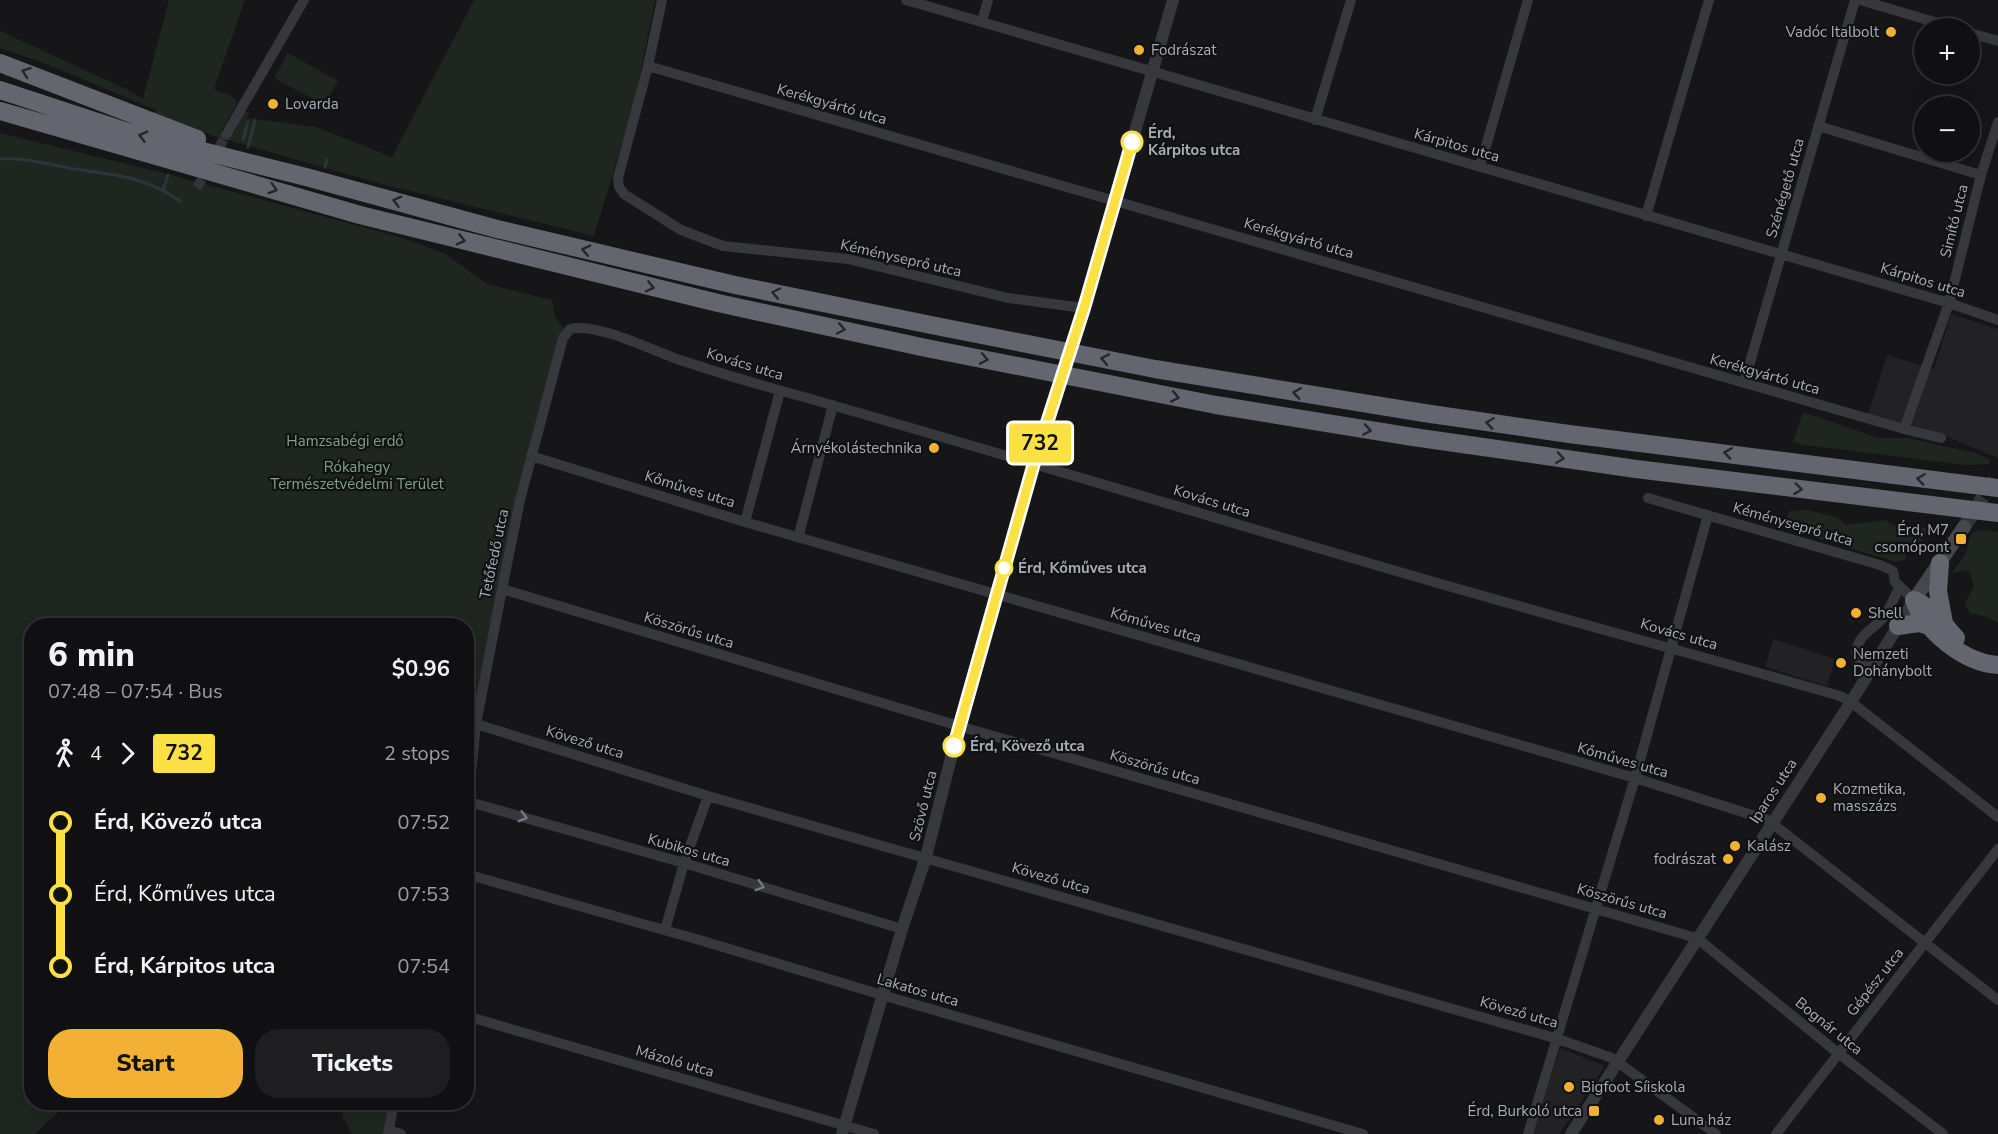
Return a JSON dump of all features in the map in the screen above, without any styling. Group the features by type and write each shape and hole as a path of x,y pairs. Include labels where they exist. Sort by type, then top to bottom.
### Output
{"highway":[{"path":"0,63 195,155"},
{"path":"0,90 195,155"},
{"path":"0,111 195,155 225,154 360,215 718,303 926,348 1216,405 1413,437 1636,469 1998,513"},
{"path":"0,124 135,159 225,154 288,167 306,177 498,229 727,283 1155,369 1289,392 1569,434 1998,487"},
{"path":"1932,506 1998,523"},
{"path":"1937,625 1940,563"},
{"path":"1914,600 1931,609 1937,625 1962,654 1975,661 1998,665"},
{"path":"1898,626 1919,623 1937,625 1967,648 1980,654 1998,657"}],"main road":[{"name":"Iparos utca","path":"1914,600 1964,527"}],"street":[{"path":"225,154 304,0"},
{"path":"648,66 662,0"},
{"name":"Kárpitos utca","path":"906,0 1782,254 1998,320"},
{"path":"982,21 988,0"},
{"name":"Szövő utca","path":"843,1130 902,929 926,857 959,726 1034,463 1084,308 1173,0"},
{"path":"1315,120 1351,0"},
{"path":"1480,167 1528,0"},
{"path":"1646,216 1709,0"},
{"name":"Szénégető utca","path":"1744,383 1855,0"},
{"path":"1860,0 1921,18"},
{"path":"1980,36 1998,41"},
{"name":"Kéményseprő utca","path":"648,66 618,178 619,187 624,194 681,230 723,246 848,259 1008,298 1084,308"},
{"name":"Kerékgyártó utca","path":"648,66 1941,438"},
{"name":"Simító utca","path":"1904,429 1948,303 1981,175 1998,123"},
{"path":"1818,126 1981,175"},
{"name":"Kovács utca","path":"567,332 575,327 582,327 618,336 676,358 780,391 1034,463 1382,567 1840,696 1851,702 1998,817"},
{"name":"Tetőfedő utca","path":"474,743 502,589 531,456 561,345 567,332"},
{"path":"745,522 780,391"},
{"path":"798,538 833,405"},
{"name":"Kőműves utca","path":"531,456 798,538 1635,778 1763,818 1998,1000"},
{"name":"Kéményseprő utca","path":"1648,498 1880,565 1893,571 1895,582 1914,600"},
{"path":"1528,1134 1635,778 1708,514"},
{"path":"1870,670 1857,657 1857,646 1862,636 1883,618 1900,587"},
{"name":"Köszörűs utca","path":"502,589 959,726 1698,939"},
{"name":"Iparos utca","path":"1571,1134 1851,702 1914,600"},
{"name":"Kövező utca","path":"476,724 708,796 1558,1039 1607,1055 1716,1134"},
{"path":"664,930 684,863 708,796"},
{"name":"Kubikos utca","path":"474,803 684,863 902,929"},
{"name":"Gépész utca","path":"1776,1134 1998,849"},
{"name":"Lakatos utca","path":"474,876 1363,1134"},
{"name":"Bognár utca","path":"1698,939 1838,1053 1943,1134"},
{"name":"Mázoló utca","path":"474,1018 843,1130 874,1134"},
{"path":"392,1110 388,1132 401,1134"}],"shaded area":[{"path":"1951,314 1998,329 1998,458 1943,435 1868,414 1887,355 1934,369"},
{"path":"1773,639 1835,659 1827,686 1765,667"},
{"name":"Bigfoot Síiskola","path":"1560,1048 1605,1066 1559,1134 1533,1134"}],"green space":[{"path":"169,0 245,0 214,89 232,96 237,103 221,132 233,135 244,111 249,113 247,118 316,127 392,157 474,0 655,0 635,100 594,236 382,184 214,136 155,115 156,110 46,64 0,48 0,31 143,99"},
{"path":"288,53 338,81 324,105 274,78"},
{"name":"Hamzsabégi erdő","path":"0,133 168,174 403,238 444,253 487,284 552,300 555,316 566,332 531,456 474,742 474,618 24,618 24,1110 60,1110 35,1134 0,1134"},
{"path":"1803,412 1878,438 1906,438 1976,453 1991,460 1989,464 1966,465 1804,445 1793,442"},
{"path":"1807,510 1837,517 1846,525 1886,520 1898,527 1921,526 1928,530 1919,546 1907,550 1905,560 1896,562 1783,528 1789,511"},
{"path":"1984,530 1998,532 1998,623 1987,617 1970,613 1965,603 1974,586 1970,573 1966,570 1951,574 1966,553 1973,532"},
{"path":"344,1110 393,1110 388,1134 352,1134 342,1115"}],"waterway":[{"path":"248,147 255,120"},
{"path":"243,140 248,122"},
{"path":"0,159 26,160 127,177 153,186 180,201"},
{"path":"325,167 327,160"},
{"path":"163,190 168,175"}],"tunnel":[{"path":"197,188 226,135"},
{"path":"1964,527 1998,474"}],"bus line":[{"name":"732","path":"954,746 1034,463 1084,308 1132,142"}],"place":[{"name":"Vadóc Italbolt","path":"1891,32"},
{"name":"Fodrászat","path":"1139,50"},
{"name":"Lovarda","path":"273,104"},
{"name":"Érd, Kárpitos utca","path":"1132,142"},
{"name":"Árnyékolástechnika","path":"934,448"},
{"name":"Érd, M7 csomópont","path":"1961,539"},
{"name":"Érd, Kőműves utca","path":"1004,568"},
{"name":"Shell","path":"1856,613"},
{"name":"Nemzeti Dohánybolt","path":"1841,663"},
{"name":"Érd, Kövező utca","path":"954,746"},
{"name":"Kozmetika, masszázs","path":"1821,798"},
{"name":"Kalász","path":"1735,846"},
{"name":"fodrászat","path":"1728,859"},
{"name":"Bigfoot Síiskola","path":"1569,1087"},
{"name":"Érd, Burkoló utca","path":"1594,1111"},
{"name":"Luna ház","path":"1659,1120"}],"park label":[{"name":"Rókahegy Természetvédelmi Terület","path":"357,476"}]}
